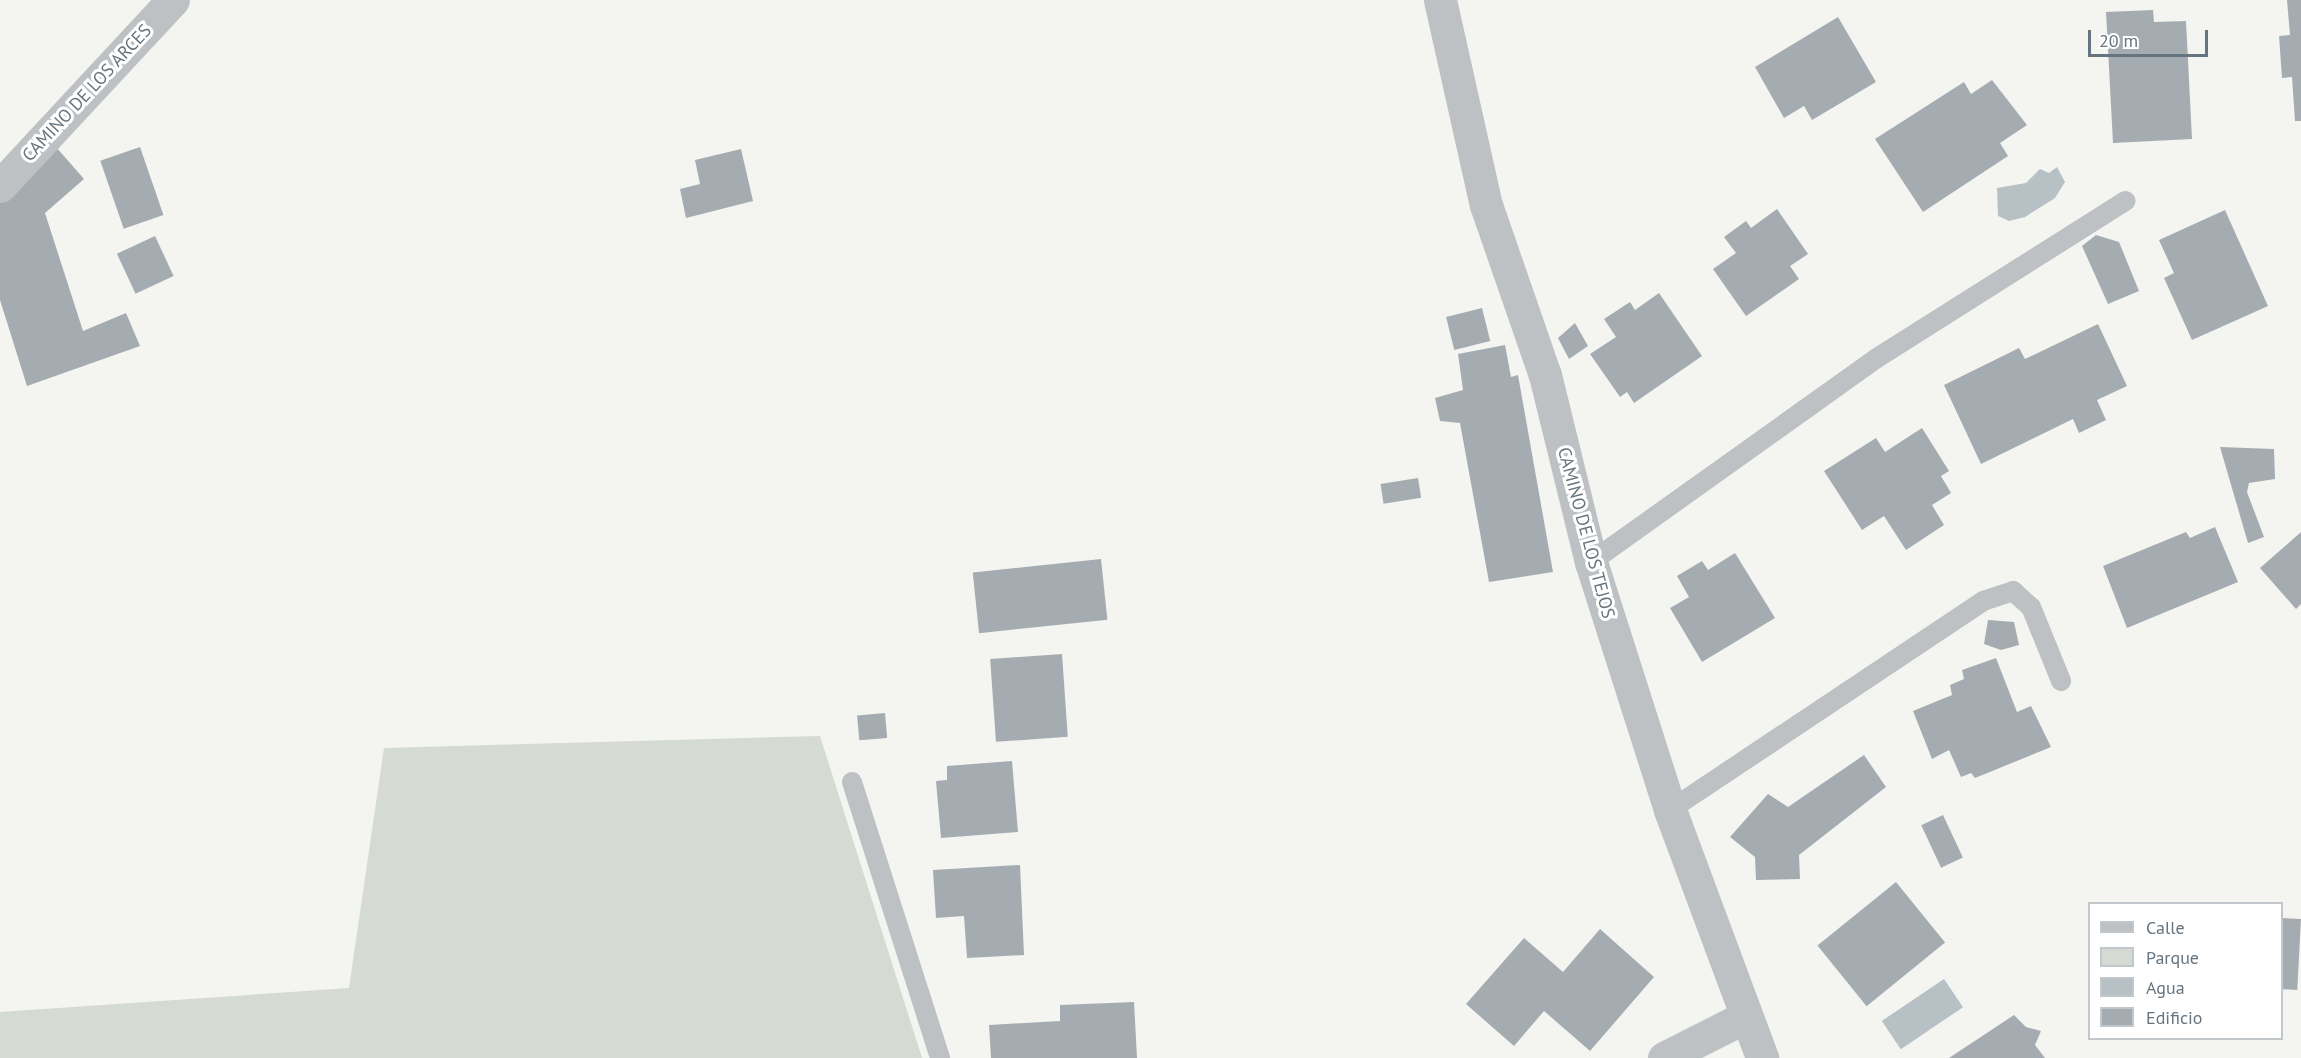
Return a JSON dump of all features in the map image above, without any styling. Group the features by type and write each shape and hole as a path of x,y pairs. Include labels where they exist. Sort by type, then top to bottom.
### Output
{"street":[{"name":"CAMINO DE LOS ARCES","path":"0,186 173,0"},
{"name":"CAMINO DE LOS TEJOS","path":"1440,0 1486,205 1545,375 1591,562 1670,810 1743,1018 1762,1058"},
{"path":"1664,1058 1743,1018"}],"lane":[{"path":"1591,562 1877,358 2125,201"},
{"path":"1670,810 1983,601 2013,591 2031,606 2061,681"},
{"path":"852,782 940,1058"}],"green space":[{"path":"820,736 922,1058 0,1058 0,1012 349,988 384,748"}],"water":[{"path":"2057,167 2065,182 2055,198 2025,217 2009,221 1998,216 1997,188 2026,183 2040,169 2049,173"},
{"path":"1944,979 1963,1007 1901,1049 1882,1021"}],"building":[{"path":"2287,0 2301,0 2301,121 2295,121 2292,77 2282,78 2279,36 2290,35"},
{"path":"2153,10 2154,22 2186,21 2192,139 2113,143 2106,12"},
{"path":"1838,17 1876,82 1812,120 1804,106 1784,118 1755,67"},
{"path":"1992,80 2027,125 2000,143 2008,156 1923,212 1875,139 1964,82 1971,94"},
{"path":"56,147 84,179 45,213 83,331 126,313 140,346 27,386 0,300 0,197"},
{"path":"140,147 163,215 124,229 100,161"},
{"path":"741,149 753,201 686,218 680,189 700,184 695,160"},
{"path":"1777,209 1808,254 1790,266 1799,279 1746,316 1713,269 1736,253 1724,237 1746,221 1751,228"},
{"path":"2225,210 2268,306 2192,340 2164,278 2174,273 2159,240"},
{"path":"2096,235 2119,242 2139,291 2108,304 2082,246"},
{"path":"155,236 174,276 136,294 117,254"},
{"path":"1659,293 1702,356 1634,403 1627,392 1620,397 1590,354 1616,337 1604,319 1630,302 1635,310"},
{"path":"1482,308 1490,341 1454,350 1446,317"},
{"path":"1575,323 1588,346 1569,359 1558,338"},
{"path":"2098,324 2127,386 2097,400 2106,420 2079,433 2073,419 1981,464 1944,385 2019,348 2025,359"},
{"path":"1505,345 1511,377 1518,375 1553,572 1489,582 1460,423 1440,421 1435,398 1463,390 1458,354"},
{"path":"1922,428 1949,471 1941,476 1951,493 1932,505 1944,525 1906,550 1884,516 1862,530 1824,471 1876,438 1885,452"},
{"path":"2220,447 2274,449 2275,479 2249,483 2247,492 2264,537 2248,543"},
{"path":"1418,478 1421,498 1384,504 1380,484"},
{"path":"2215,527 2238,582 2127,628 2103,566 2186,532 2190,538"},
{"path":"2301,532 2301,604 2296,609 2260,568"},
{"path":"1735,553 1775,618 1702,662 1670,608 1689,597 1677,576 1702,561 1708,570"},
{"path":"1101,559 1107,620 979,633 973,572"},
{"path":"1988,620 2014,622 2019,645 2001,650 1984,644"},
{"path":"1062,654 1068,737 996,742 990,659"},
{"path":"1996,658 2017,712 2031,706 2051,747 1975,778 1971,773 1961,777 1949,750 1932,759 1913,711 1952,695 1950,685 1964,679 1962,670"},
{"path":"885,713 887,738 859,740 857,715"},
{"path":"1864,755 1886,787 1799,855 1800,879 1756,880 1755,857 1730,837 1768,794 1788,807"},
{"path":"1012,761 1018,832 941,838 936,781 947,780 947,766"},
{"path":"1943,815 1963,858 1941,868 1921,825"},
{"path":"1020,865 1024,955 967,958 964,916 936,918 933,870"},
{"path":"1896,882 1945,943 1867,1006 1818,946"},
{"path":"2283,918 2301,919 2297,990 2283,989"},
{"path":"1600,929 1654,977 1590,1051 1544,1011 1514,1046 1466,1004 1524,938 1563,972"},
{"path":"1134,1002 1137,1058 991,1058 989,1025 1060,1021 1060,1005"},
{"path":"2014,1015 2026,1027 2041,1031 2035,1045 2045,1058 1949,1058"}]}
